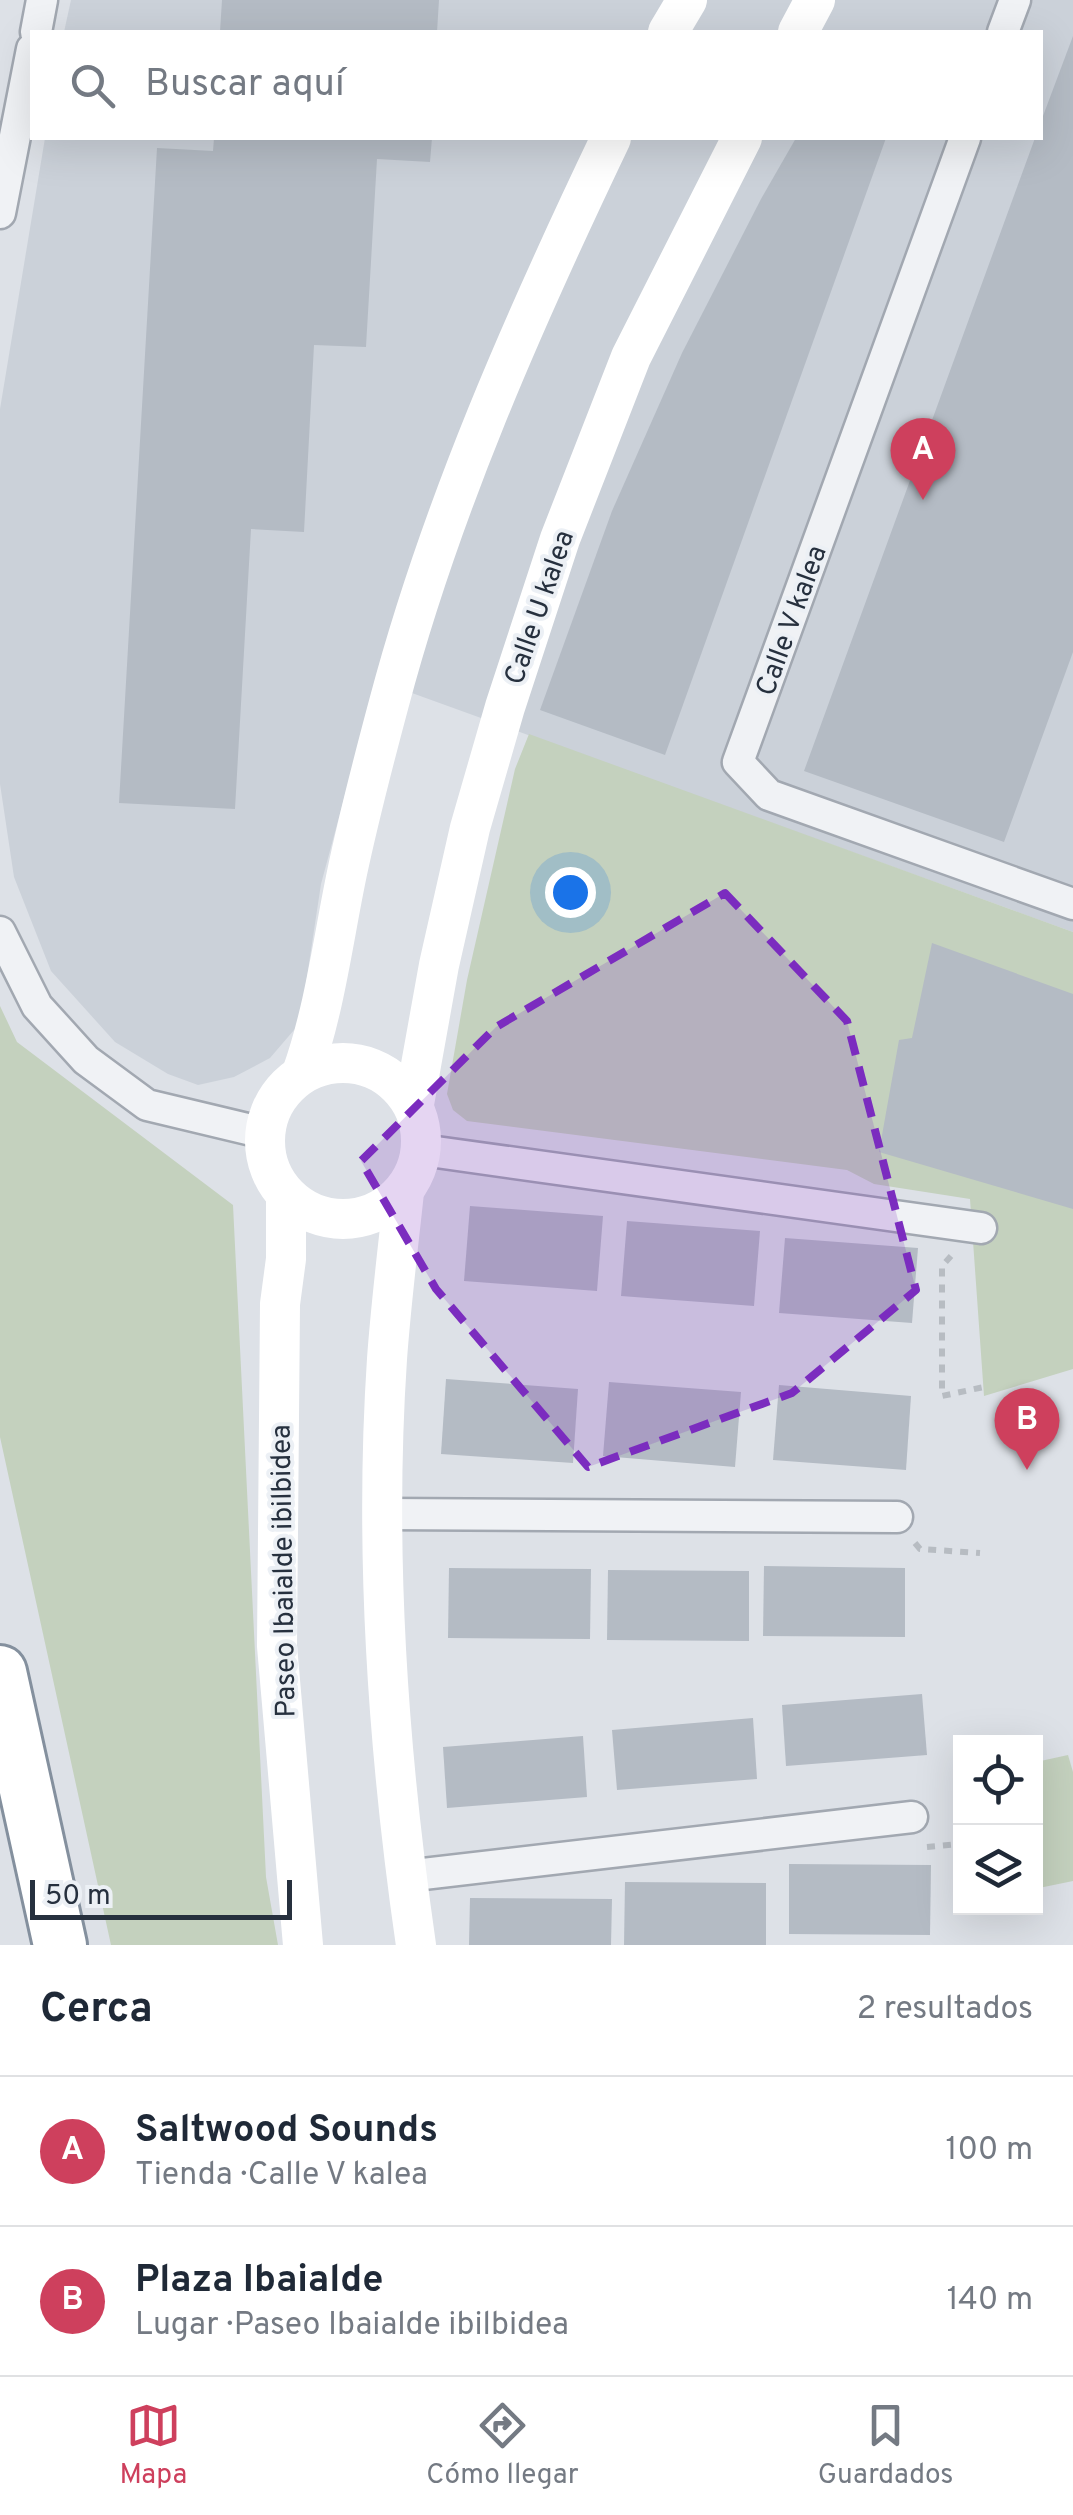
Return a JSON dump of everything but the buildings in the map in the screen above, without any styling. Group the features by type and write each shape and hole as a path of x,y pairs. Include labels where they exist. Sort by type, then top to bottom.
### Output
{"highway":[{"path":"0,1672 60,1945"}],"street":[{"path":"36,30 42,0"},
{"path":"669,30 687,0"},
{"path":"799,30 815,0"},
{"path":"1004,30 1015,0"},
{"path":"0,213 30,58"},
{"path":"302,1073 317,1032 347,872 389,702 433,558 532,308 610,140"},
{"name":"Calle U kalea","path":"414,1104 439,965 470,828 504,706 560,539 631,357 741,140"},
{"name":"Calle V kalea","path":"964,140 738,762 769,795 1071,899"},
{"path":"0,932 37,1006 86,1060 147,1105 264,1132"},
{"path":"404,1192 375,1214 340,1220 308,1212 286,1197 270,1172 264,1132 278,1096 302,1073 339,1061 382,1071 414,1104 422,1150 404,1192 387,1360 384,1514 390,1718 416,1945"},
{"path":"422,1150 981,1228"},
{"name":"Paseo Ibaialde ibilbidea","path":"286,1197 286,1259 280,1304 277,1646 302,1945"},
{"path":"384,1514 897,1518"},
{"path":"406,1876 912,1817"}],"path":[{"path":"897,1518 920,1550 980,1553"}],"highlighted area":[{"path":"725,893 847,1021 916,1290 792,1393 588,1467 436,1289 361,1161 496,1027"}],"shaded area":[{"path":"71,0 1073,0 1073,932 376,680 321,884 300,1023 270,1058 234,1077 198,1085 168,1074 115,1042 51,971 14,877 0,784 0,409 45,140 1043,140 1043,30 64,30"}],"green space":[{"path":"529,734 1073,932 1073,1369 984,1396 970,1199 874,1184 847,1170 467,1121 453,1110 447,1094 467,980 515,769"},
{"path":"0,1006 17,1042 233,1205 266,1877 278,1945 111,1945 0,1437"},
{"path":"1068,1755 1073,1772 1073,1881 1043,1887 1043,1825 1043,1760"}],"place":[{"name":"Saltwood Sounds","path":"923,500"},
{"name":"Plaza Ibaialde","path":"1027,1470"}]}
